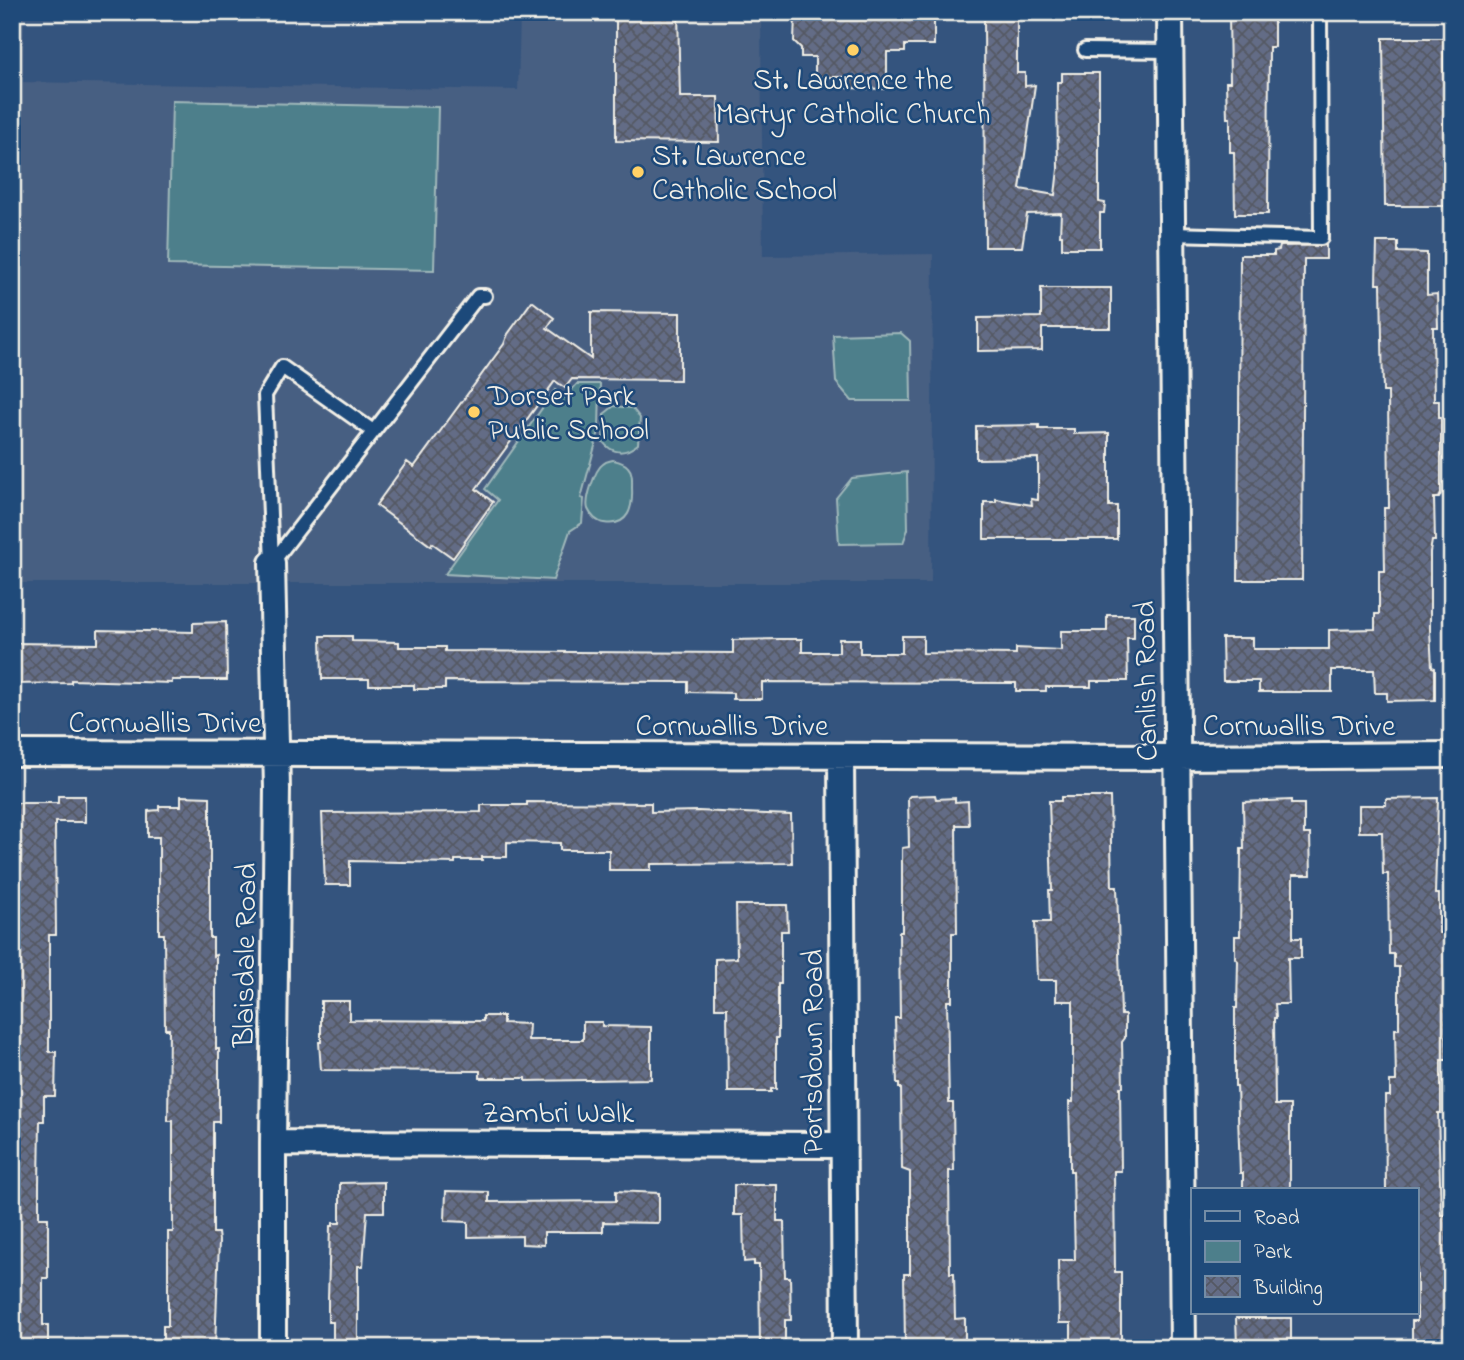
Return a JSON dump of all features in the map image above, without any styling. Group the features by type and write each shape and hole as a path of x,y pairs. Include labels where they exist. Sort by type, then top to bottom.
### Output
{"street":[{"name":"Canlish Road","path":"1170,12 1182,1348"},
{"name":"Blaisdale Road","path":"272,563 276,754 273,1348"},
{"name":"Cornwallis Drive","path":"12,753 841,757 1452,755"},
{"name":"Portsdown Road","path":"841,757 845,1348"},
{"name":"Zambri Walk","path":"273,1143 844,1145"}],"lane":[{"path":"1172,234 1321,238 1320,12"},
{"path":"1086,50 1170,51"},
{"path":"272,563 478,296 485,296"},
{"path":"272,563 265,396 282,367 373,431"}],"shaded area":[{"name":"Dorset Park Public School","path":"12,12 24,12 23,82 518,90 520,12 761,12 763,256 933,254 931,583 12,583"}],"green space":[{"path":"172,101 438,107 434,270 168,265"},
{"path":"901,333 910,341 911,401 852,401 836,382 833,335"},
{"path":"577,384 600,384 599,431 581,498 584,499 582,523 570,531 553,580 445,574 498,500 485,489 555,390 565,397"},
{"path":"614,406 632,408 640,418 638,444 629,450 615,451 603,442 604,414"},
{"path":"613,460 625,464 631,471 632,502 624,519 604,523 597,520 588,509 589,492 600,467"},
{"path":"907,472 908,529 903,543 839,544 836,498 852,478"}],"building":[{"path":"616,12 678,12 680,97 718,97 719,142 616,141"},
{"name":"St. Lawrence the Martyr Catholic Church","path":"799,12 934,12 934,45 905,45 905,52 887,52 887,89 846,88 846,77 815,77 815,57 801,57 801,48 794,41 795,16 799,16"},
{"path":"984,12 1017,12 1017,73 1025,73 1025,86 1035,85 1020,189 1055,195 1058,169 1057,82 1062,82 1062,73 1099,73 1099,202 1105,203 1104,213 1100,213 1100,248 1062,248 1061,213 1027,214 1022,247 985,247"},
{"path":"1229,12 1274,12 1274,47 1269,47 1268,214 1235,214 1234,152 1230,152 1230,118 1227,118 1226,82 1230,82"},
{"path":"1383,38 1444,38 1445,206 1385,206"},
{"path":"1377,242 1398,242 1398,252 1427,253 1427,295 1437,294 1438,327 1433,327 1434,401 1439,401 1441,418 1441,494 1439,498 1434,498 1435,541 1432,541 1430,552 1430,630 1432,667 1435,668 1435,700 1387,701 1387,693 1375,693 1374,670 1332,670 1332,692 1259,692 1259,681 1223,681 1222,638 1253,638 1253,649 1329,649 1329,630 1375,629 1375,614 1379,614 1379,571 1385,571 1384,508 1389,508 1388,392 1383,392 1381,284 1376,284"},
{"path":"1326,245 1326,259 1304,259 1302,580 1238,580 1240,255 1274,255 1274,251 1279,250 1280,246"},
{"path":"1041,288 1111,288 1111,328 1042,328 1042,350 978,351 978,318 1041,317"},
{"path":"532,301 554,318 547,328 591,359 591,312 680,313 680,380 572,379 565,388 555,381 476,489 493,502 453,558 432,543 431,546 376,505 407,462 414,467"},
{"path":"1039,425 1039,429 1074,429 1074,434 1109,433 1109,506 1117,506 1117,539 984,539 984,502 996,502 996,499 1032,505 1031,499 1038,500 1038,458 976,459 976,426"},
{"path":"1107,615 1134,615 1134,638 1127,638 1128,681 1091,681 1091,687 1046,687 1046,691 1016,691 1016,683 762,682 762,699 733,699 733,693 688,692 688,682 445,681 445,689 414,689 414,685 369,685 369,679 322,679 321,636 352,636 352,641 399,642 399,647 445,647 445,651 733,653 733,640 802,639 802,652 839,652 839,639 860,639 860,653 902,653 902,636 923,636 923,653 1016,654 1016,648 1061,650 1061,631 1107,631"},
{"path":"226,622 227,680 172,680 172,683 71,680 71,683 12,684 12,643 98,644 98,630 193,632 193,623"},
{"path":"935,795 936,799 955,798 955,802 968,801 969,825 956,825 957,933 952,933 952,1001 947,1001 949,1103 953,1103 954,1171 949,1171 950,1273 954,1273 955,1319 965,1318 965,1340 905,1343 904,1274 910,1274 910,1172 902,1169 901,1088 897,1083 895,1018 900,1018 902,848 909,847 908,798"},
{"path":"58,796 85,796 85,822 55,822 56,935 49,935 49,1052 56,1052 55,1096 44,1096 44,1121 40,1121 39,1184 39,1218 48,1218 48,1278 43,1278 43,1325 48,1325 48,1348 12,1348 12,803 58,803"},
{"path":"181,796 210,797 210,938 213,938 213,956 216,955 216,1049 219,1049 219,1122 213,1122 213,1233 218,1233 219,1241 215,1348 163,1348 163,1326 168,1326 168,1232 173,1232 173,1121 168,1121 169,1029 165,1029 164,934 159,934 159,837 148,837 148,811 159,810 159,806 181,806"},
{"path":"1061,797 1110,797 1112,887 1117,887 1121,1015 1125,1015 1125,1038 1122,1042 1123,1087 1120,1087 1121,1171 1114,1171 1115,1272 1121,1272 1121,1341 1071,1341 1071,1323 1059,1323 1058,1260 1075,1260 1069,1102 1073,1102 1073,1001 1056,1001 1056,980 1037,980 1035,922 1050,922 1049,890 1052,890 1049,801 1061,801"},
{"path":"1438,798 1435,894 1439,894 1439,933 1446,933 1447,989 1452,990 1452,1018 1446,1020 1447,1060 1441,1060 1441,1113 1438,1113 1441,1215 1447,1215 1447,1269 1452,1269 1452,1345 1412,1345 1412,1321 1417,1321 1418,1314 1418,1188 1386,1188 1385,1096 1390,1096 1390,1081 1396,1081 1395,1029 1399,1029 1399,967 1394,967 1394,954 1389,954 1388,874 1383,874 1382,832 1359,832 1359,805 1386,805 1386,799"},
{"path":"1291,800 1291,804 1304,804 1304,834 1310,834 1311,875 1293,875 1293,938 1301,938 1301,958 1288,958 1289,1004 1275,1004 1274,1018 1275,1105 1290,1105 1290,1188 1243,1188 1243,1173 1240,1173 1235,1086 1238,961 1235,958 1235,936 1240,936 1243,802"},
{"path":"527,802 651,803 651,812 791,815 792,863 651,864 651,870 609,870 609,850 560,850 560,843 507,842 507,857 455,860 455,863 350,861 350,885 325,885 322,813 481,812 481,805 527,805"},
{"path":"736,905 787,905 788,931 781,931 776,1089 771,1089 771,1092 728,1092 727,1008 715,1008 715,959 737,958"},
{"path":"321,1001 349,1001 349,1020 483,1021 483,1016 503,1016 503,1023 529,1024 528,1040 583,1040 583,1022 602,1022 602,1026 651,1027 651,1079 526,1081 526,1078 480,1078 480,1071 321,1070"},
{"path":"384,1182 384,1212 367,1212 363,1266 358,1266 358,1348 333,1348 333,1322 328,1322 330,1226 340,1223 340,1183"},
{"path":"734,1185 777,1185 777,1221 784,1221 785,1277 790,1277 791,1320 785,1320 785,1348 760,1348 759,1265 754,1265 754,1261 744,1262 743,1215 734,1215"},
{"path":"446,1191 489,1192 489,1202 616,1201 616,1191 659,1193 659,1223 603,1222 603,1232 544,1232 544,1245 522,1244 522,1236 468,1237 468,1222 445,1221"},
{"path":"1236,1318 1291,1318 1291,1344 1237,1345"}],"place":[{"name":"St. Lawrence the Martyr Catholic Church","path":"853,50"},
{"name":"St. Lawrence Catholic School","path":"638,172"},
{"name":"Dorset Park Public School","path":"474,412"}]}
